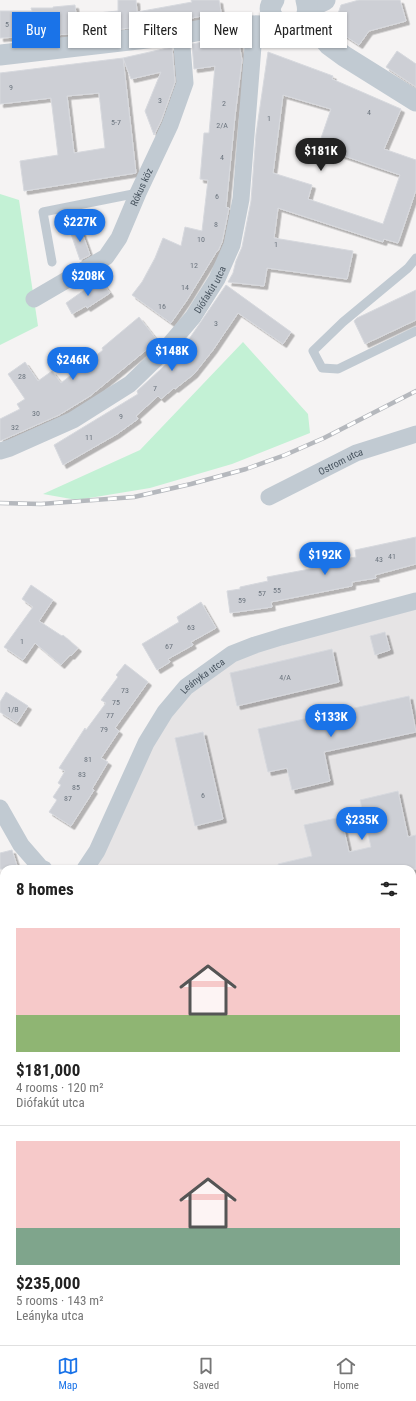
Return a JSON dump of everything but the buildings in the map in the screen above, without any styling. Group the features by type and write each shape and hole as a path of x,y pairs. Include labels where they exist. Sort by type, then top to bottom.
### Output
{"street":[{"path":"271,12 272,3 274,0"},
{"path":"192,32 227,24 260,24"},
{"name":"Diófakút utca","path":"0,451 73,420 130,384 164,351 193,317 217,279 232,245 241,200 256,25"},
{"path":"0,55 129,40"},
{"name":"Rókus köz","path":"34,299 106,257 119,238 170,125 185,84 182,48"},
{"path":"322,48 344,56 416,101"},
{"name":"Ostrom utca","path":"269,497 356,453 416,434"},
{"name":"Leányka utca","path":"88,865 97,851 146,743 165,712 186,687 232,654 255,645 416,601"},
{"path":"0,808 21,845 38,865"}],"lane":[{"path":"52,262 43,212 138,193"},
{"path":"416,258 408,268 343,322 314,351 322,368 338,368 416,331"}],"shaded area":[{"path":"416,601 416,865 87,865 165,712 232,654"}],"green space":[{"path":"0,194 19,200 38,326 0,345"},
{"path":"243,342 308,414 310,433 232,464 150,488 77,500 43,494 140,450"}],"railway":[{"path":"0,503 41,504 134,497 191,484 246,469 285,455 324,438 416,391"}]}
